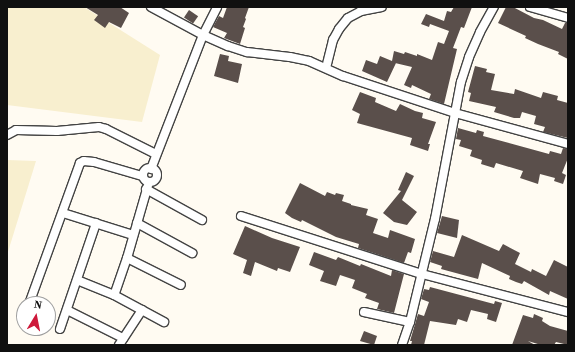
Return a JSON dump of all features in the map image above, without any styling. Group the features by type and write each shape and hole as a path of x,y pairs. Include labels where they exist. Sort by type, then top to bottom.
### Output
{"street":[{"path":"151,7 203,35 248,52 309,61 343,76 455,113 568,144"},
{"path":"151,168 203,35 217,7"},
{"path":"326,68 333,40 339,29 348,18 361,11 382,7"},
{"path":"402,345 410,322 435,219 461,82 469,57 480,32 494,7"},
{"path":"530,7 568,18"},
{"path":"7,135 16,130 57,131 99,127 156,154"},
{"path":"31,296 63,213 80,163 84,161 142,176 148,186 202,220"},
{"path":"142,176 145,170 151,168"},
{"path":"114,295 127,258 148,186 156,178 156,172 151,168"},
{"path":"63,213 133,235"},
{"path":"241,216 422,274 568,312"},
{"path":"137,223 192,253"},
{"path":"60,329 96,224"},
{"path":"127,258 181,285"},
{"path":"77,280 114,295 164,322"},
{"path":"67,310 121,342 142,310"},
{"path":"364,312 410,322"}],"shaded area":[{"path":"7,7 84,7 160,55 142,122 7,105"},
{"path":"7,160 36,161 7,255"}],"building":[{"path":"85,7 120,7 129,13 121,28 109,22 105,28 94,20 98,15"},
{"path":"227,7 249,7 245,18 243,27 245,28 240,44 224,38 227,33 213,27 219,16 223,18"},
{"path":"454,7 472,7 464,28 461,27 453,48 457,49 444,104 429,99 431,94 412,85 411,88 404,85 412,67 396,63 387,82 362,71 366,60 377,64 380,56 392,61 394,51 404,54 405,52 417,56 417,54 432,60 438,42 444,44 449,31 430,24 429,27 421,24 426,14 444,21 447,11 451,12"},
{"path":"506,7 513,7 534,18 543,20 562,29 565,23 568,23 568,59 558,54 559,52 525,38 526,36 498,23"},
{"path":"189,10 198,16 193,24 184,17"},
{"path":"220,54 229,56 228,61 242,64 238,83 214,76"},
{"path":"475,66 487,69 486,72 495,74 491,90 514,94 515,89 541,98 543,92 558,96 557,100 568,103 568,138 543,132 545,127 534,124 536,116 522,112 520,118 514,118 494,112 496,107 469,101 471,93 468,92"},
{"path":"360,92 376,98 375,102 396,111 400,104 423,113 422,118 436,122 428,144 430,144 428,151 410,145 412,138 357,123 360,114 352,110"},
{"path":"458,128 476,133 477,130 484,132 483,136 549,154 550,151 561,154 563,148 568,149 568,158 562,173 566,175 563,184 554,181 555,178 540,174 538,184 520,178 523,171 496,163 494,168 481,164 482,160 470,156 472,150 459,146 461,140 456,139"},
{"path":"406,172 414,176 402,200 417,212 407,225 394,222 383,213 401,191 398,190"},
{"path":"300,183 325,196 327,192 335,195 336,193 344,195 342,201 368,209 366,215 378,219 373,233 388,238 390,230 415,239 411,253 408,252 404,263 358,248 359,244 336,237 302,220 301,222 292,218 285,213"},
{"path":"442,216 459,220 457,238 437,233"},
{"path":"245,226 272,238 300,247 290,272 278,268 277,271 255,262 251,276 243,273 247,260 233,254"},
{"path":"462,235 499,251 503,244 520,253 515,264 531,272 532,269 546,276 554,260 568,267 568,299 550,291 549,295 524,281 522,284 516,282 509,279 510,276 482,263 478,279 441,269 442,266 430,262 433,251 454,257"},
{"path":"314,252 336,260 338,257 360,266 361,264 391,276 392,270 404,274 394,313 377,309 379,303 365,298 367,294 352,288 355,280 340,275 336,286 320,281 324,271 309,265"},
{"path":"430,287 494,304 495,301 502,303 496,322 487,319 488,314 471,310 467,322 458,319 456,325 430,321 424,345 411,345 412,341 410,341 418,314 424,316 429,302 421,299 424,289 429,290"},
{"path":"534,314 543,318 542,321 550,326 568,331 568,345 556,342 554,345 541,345 528,341 535,345 512,345 523,315 533,318"},
{"path":"364,331 377,336 374,345 360,341"}]}
